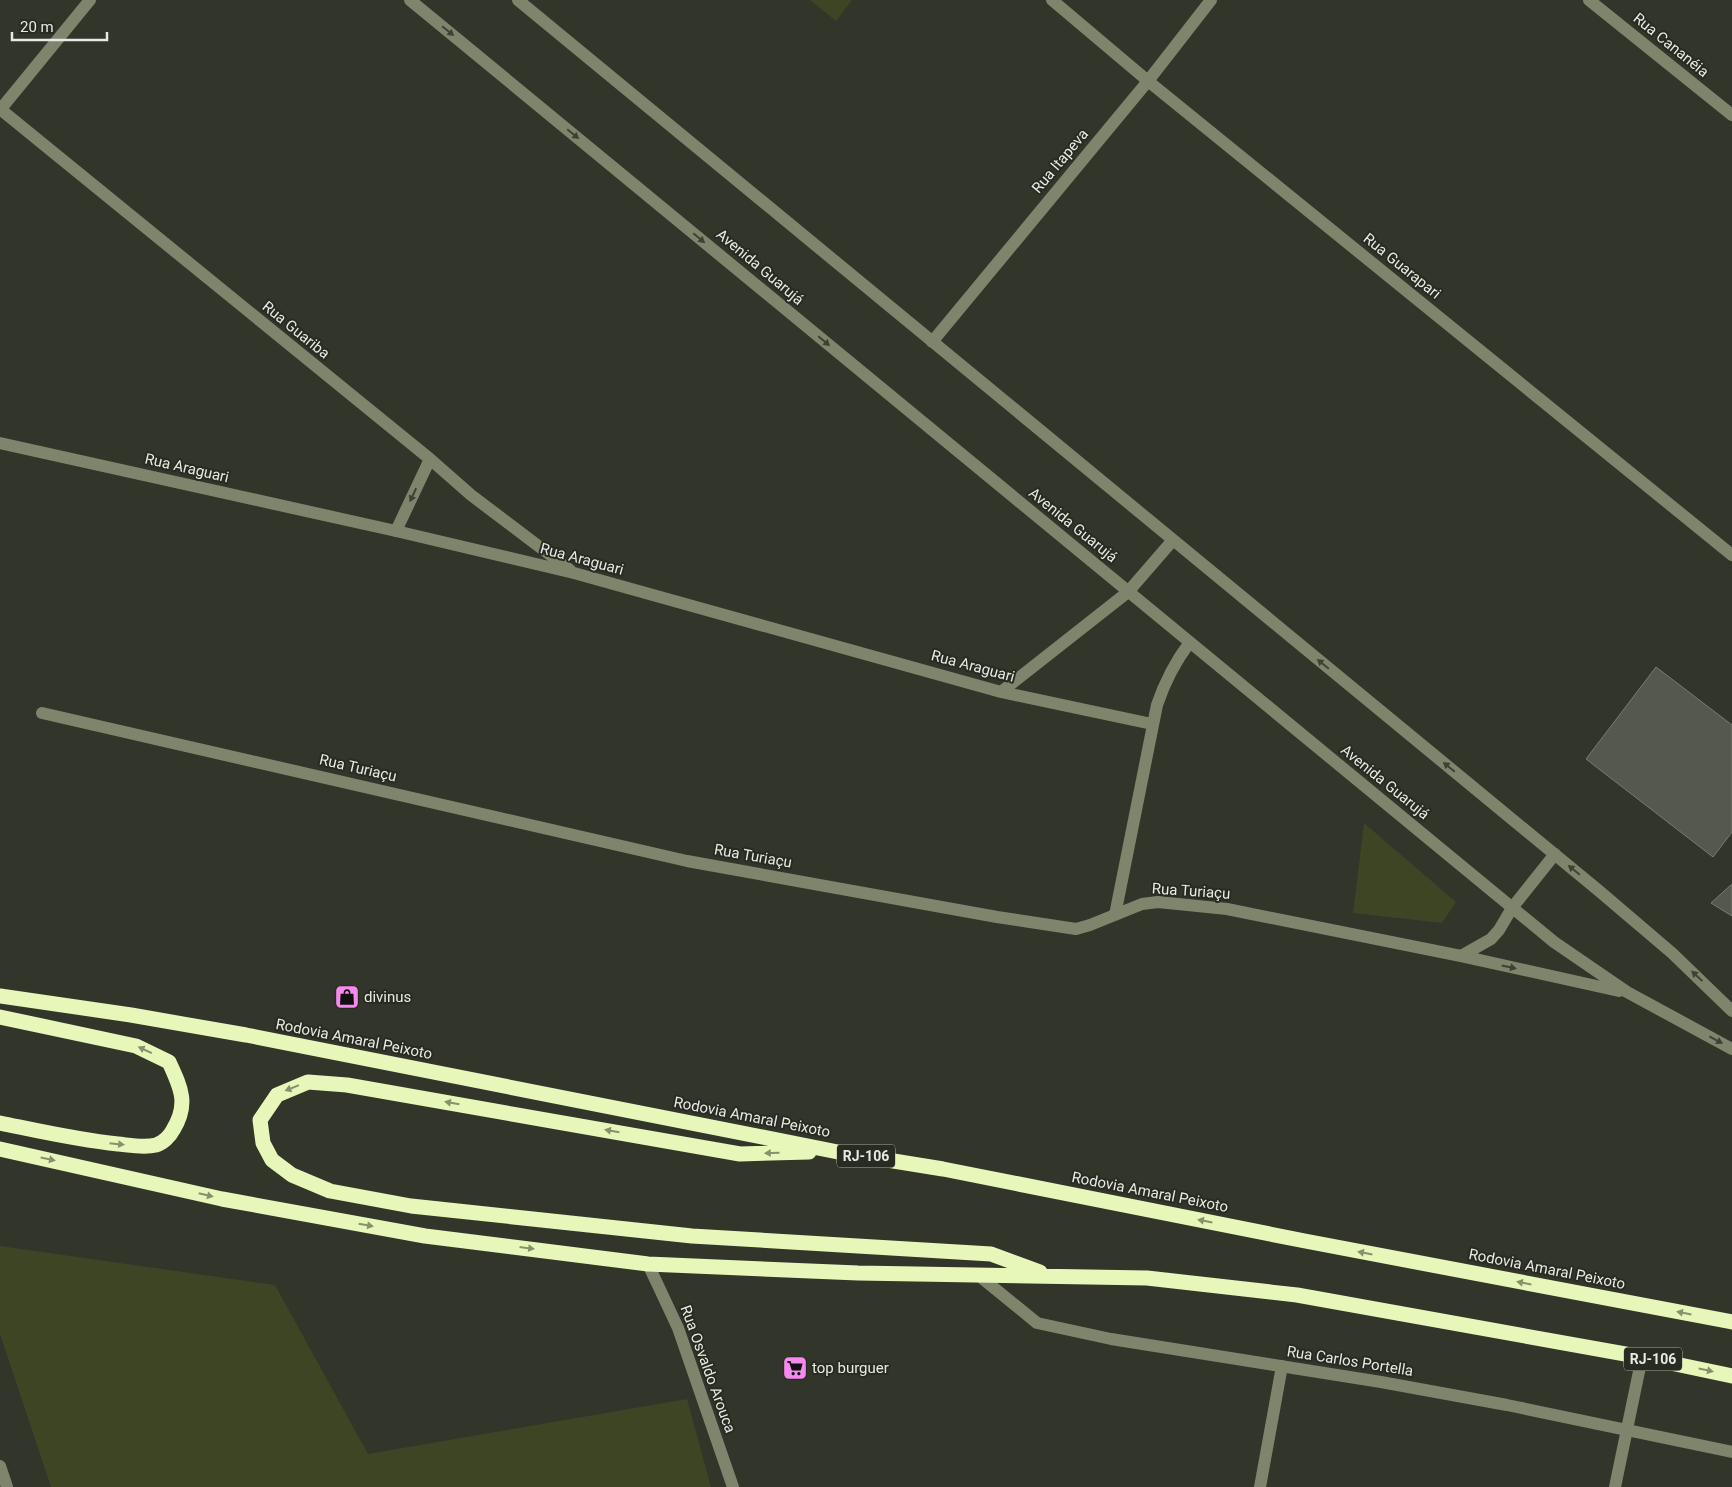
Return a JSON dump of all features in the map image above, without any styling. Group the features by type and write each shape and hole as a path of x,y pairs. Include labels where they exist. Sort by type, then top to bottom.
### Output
{"highway":[{"name":"Rodovia Amaral Peixoto","path":"0,996 130,1015 246,1035 838,1152 943,1169 1296,1239 1732,1322"},
{"path":"0,1017 136,1046 169,1062 178,1082 183,1104 178,1123 170,1136 157,1145 134,1146 83,1140 0,1122"},
{"path":"838,1152 740,1154 347,1085 308,1082 276,1094 260,1120 263,1143 272,1160 292,1175 330,1191 411,1206 692,1236 991,1254 1051,1276"},
{"name":"RJ-106","path":"0,1149 222,1199 425,1236 648,1264 858,1273 1147,1278 1297,1295 1642,1357 1732,1376"}],"street":[{"path":"0,109 90,0"},
{"name":"Avenida Guarujá","path":"410,0 1554,942 1627,992 1732,1049"},
{"path":"518,0 1555,854 1672,953 1732,1011"},
{"name":"Rua Guarapari","path":"1052,0 1148,81 1732,555"},
{"name":"Rua Itapeva","path":"932,342 1148,81 1211,0"},
{"name":"Rua Cananéia","path":"1589,0 1732,115"},
{"name":"Rua Guariba","path":"0,109 430,459 471,495 574,573"},
{"name":"Rua Araguari","path":"0,443 396,531 574,573 1001,692 1152,724"},
{"path":"396,531 430,459"},
{"path":"1001,692 1128,592 1173,540"},
{"path":"1115,915 1156,705 1175,662 1190,642"},
{"name":"Rua Turiaçu","path":"42,713 687,861 1061,928 1076,929 1142,904 1158,902 1228,909 1627,992"},
{"path":"1461,956 1491,939 1499,930 1512,908 1555,854"},
{"name":"Rua Osvaldo Arouca","path":"648,1264 678,1328 733,1487"},
{"name":"Rua Carlos Portella","path":"978,1274 1037,1323 1110,1339 1381,1382 1507,1405 1732,1452"},
{"path":"1615,1487 1642,1357"},
{"path":"1260,1487 1282,1366"},
{"path":"0,1466 7,1487"}],"green space":[{"path":"810,0 852,0 836,21"},
{"path":"1364,823 1456,902 1442,923 1353,913"},
{"path":"0,1246 275,1285 368,1454 687,1399 711,1487 51,1487 0,1334"}],"building":[{"path":"1656,667 1732,725 1732,832 1713,857 1586,759"},
{"path":"1732,884 1732,916 1711,903"}],"place":[{"name":"divinus","path":"347,997"},
{"name":"top burguer","path":"795,1368"}]}
